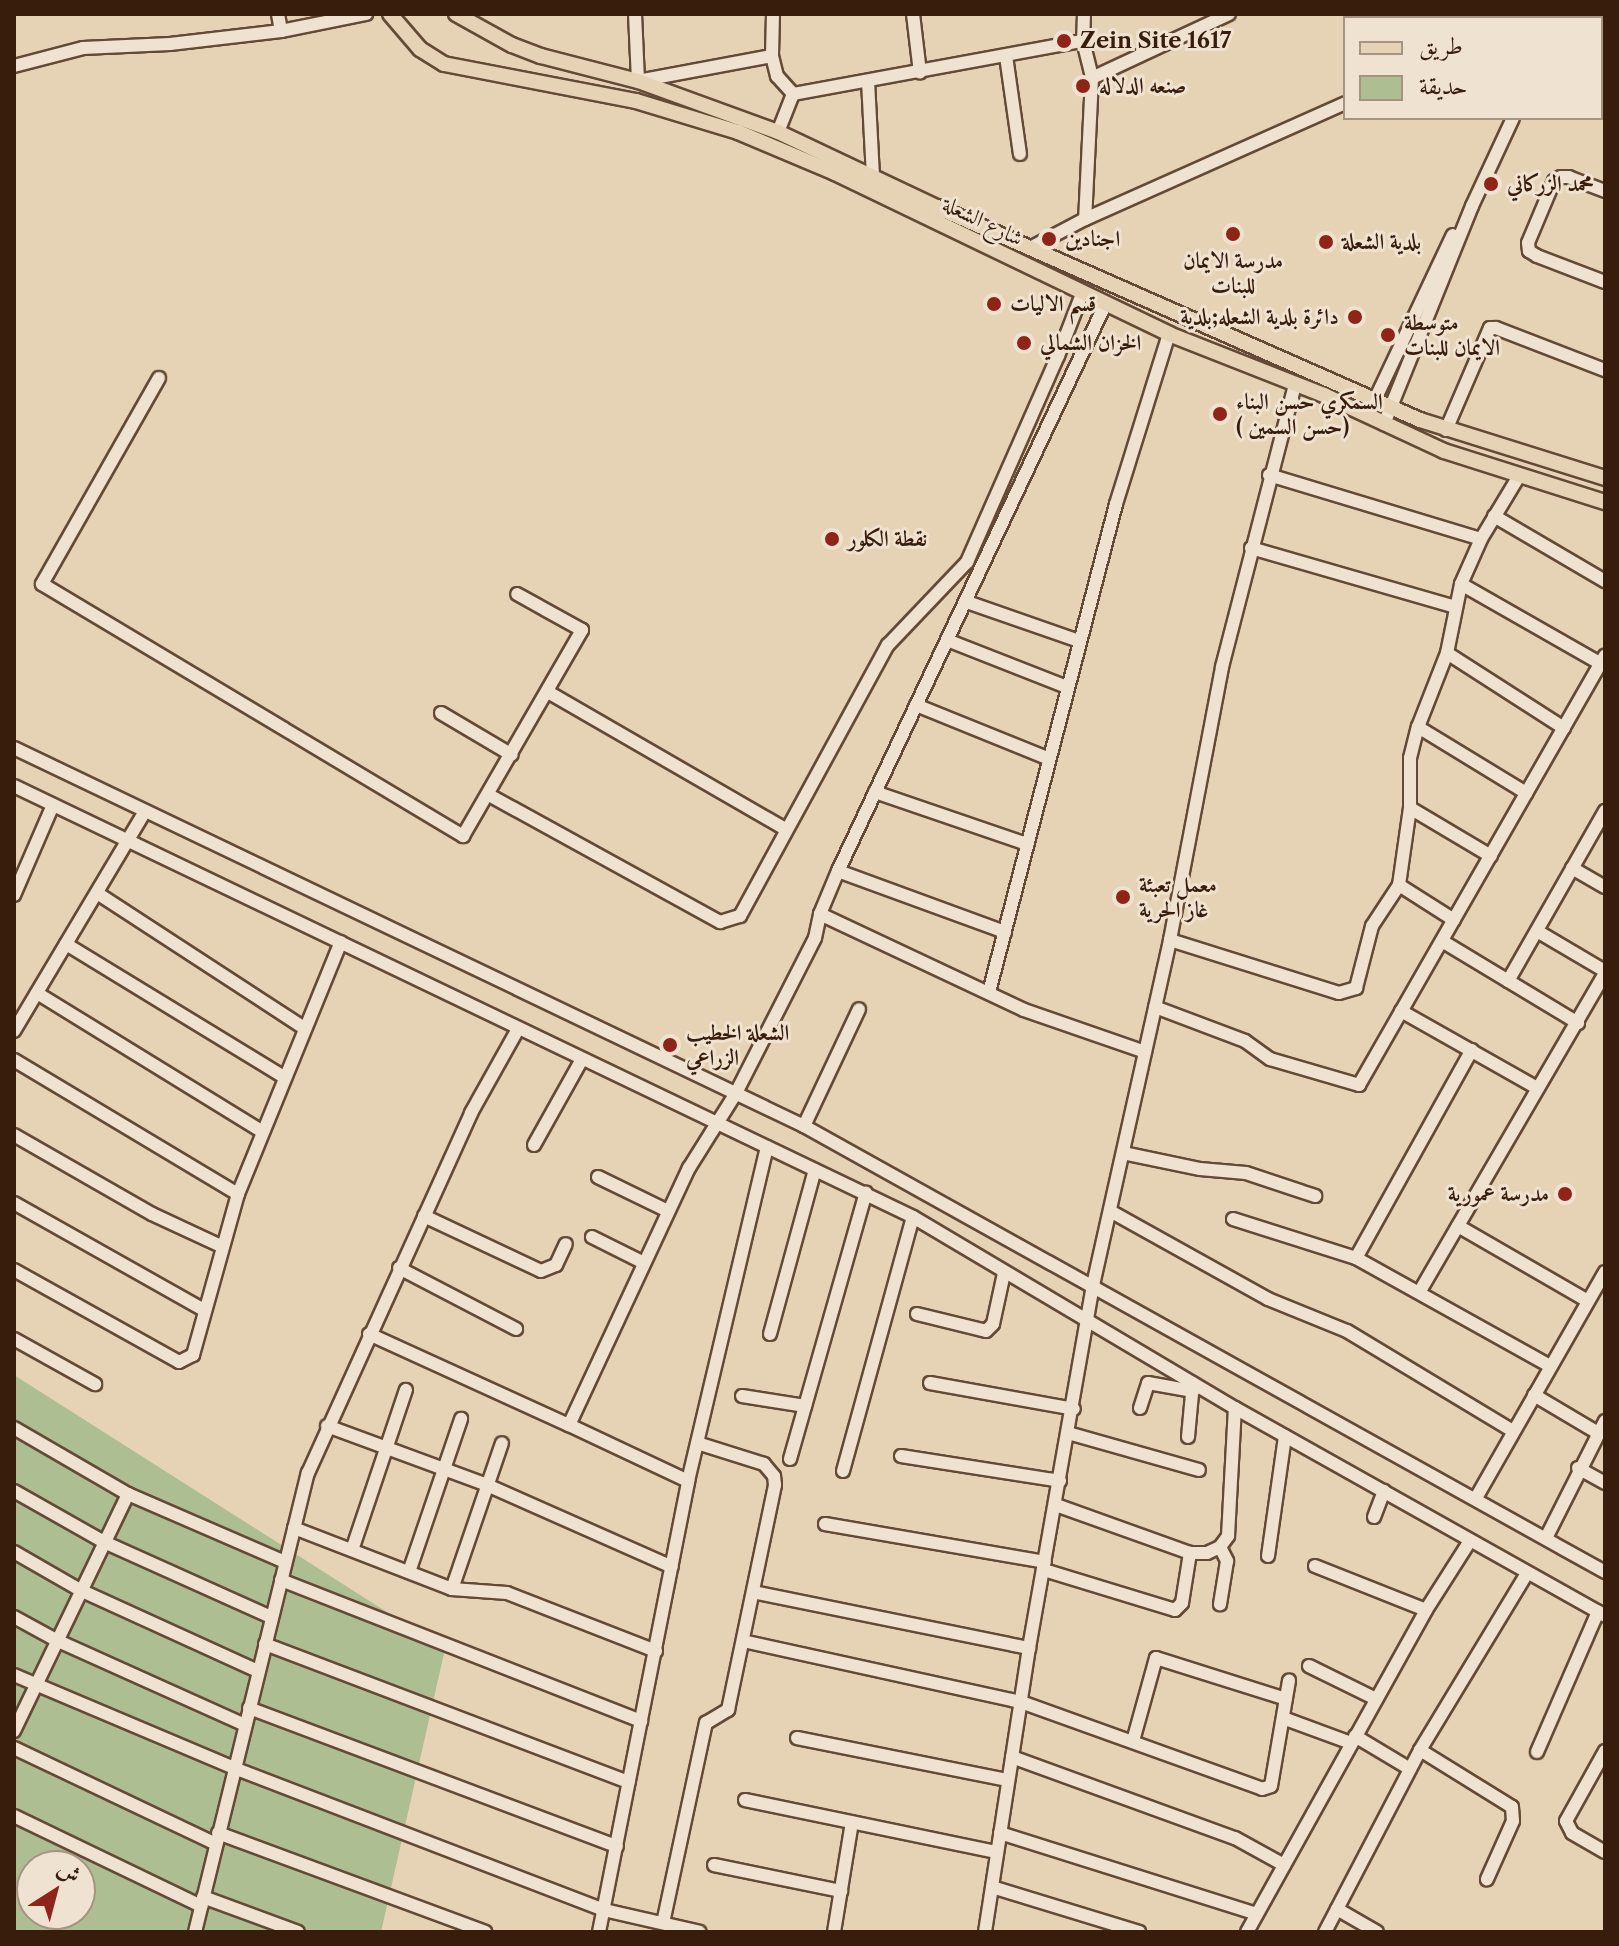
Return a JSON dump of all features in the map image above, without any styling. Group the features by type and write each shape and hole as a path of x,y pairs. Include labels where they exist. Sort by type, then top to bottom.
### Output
{"main road":[{"name":"شارع الشعلة","path":"390,14 420,49 444,64 636,101 738,132 835,173 1169,334 1295,384 1444,451 1605,502"},
{"name":"شارع الشعلة","path":"456,14 484,31 541,56 638,81 778,132 1391,408 1446,430 1605,478"}],"street":[{"path":"278,14 281,31"},
{"path":"14,66 83,48 170,44 281,31 366,14"},
{"path":"635,14 638,81 772,56"},
{"path":"773,14 772,56 777,76 793,94"},
{"path":"913,14 920,73"},
{"path":"1084,14 1083,41 1092,78 1085,219"},
{"path":"1092,78 1229,14"},
{"path":"793,94 1083,41"},
{"path":"1006,56 1020,154"},
{"path":"868,81 873,177"},
{"path":"1605,86 1605,99"},
{"path":"778,132 793,94"},
{"path":"1030,248 1085,219 1343,104"},
{"path":"1384,424 1472,206 1512,120"},
{"path":"1605,191 1561,177 1554,181 1528,243 1529,251 1537,256 1605,282"},
{"path":"1368,417 1433,272 1472,206"},
{"path":"489,795 720,922 740,916 888,645 967,562 1082,294"},
{"path":"569,1425 689,1168 736,1093 815,938 820,914 838,871 1105,305"},
{"path":"1446,430 1484,333 1490,328 1605,370"},
{"path":"989,992 1047,758 1116,504 1169,334"},
{"path":"159,378 42,584 463,836 582,630 517,594"},
{"path":"985,1932 1029,1648 1074,1409 1093,1285 1170,940 1207,735 1269,475 1295,384"},
{"path":"1269,475 1481,539"},
{"path":"1170,940 1339,993 1350,992 1360,979 1372,926 1399,885 1410,808 1410,758 1418,727 1447,653 1461,584 1481,539 1519,476"},
{"path":"1494,516 1605,581"},
{"path":"1251,548 1456,607"},
{"path":"1155,1007 1245,1041 1270,1059 1359,1085 1603,660 1461,584"},
{"path":"967,602 1079,641"},
{"path":"947,640 1067,687"},
{"path":"1447,653 1564,728"},
{"path":"548,692 785,829"},
{"path":"916,705 1047,758"},
{"path":"441,713 512,755"},
{"path":"1418,727 1526,793"},
{"path":"14,748 144,813 804,1126 1605,1572"},
{"path":"14,786 913,1217 1087,1319 1193,1386 1384,1491 1526,1575 1601,1614 1537,1752"},
{"path":"875,792 1027,844"},
{"path":"14,895 53,805"},
{"path":"1410,808 1491,856"},
{"path":"1508,981 1605,811"},
{"path":"14,1031 144,813"},
{"path":"1572,868 1605,887"},
{"path":"838,871 1005,932"},
{"path":"1399,885 1454,920"},
{"path":"97,893 304,1028"},
{"path":"820,914 1024,1010 1145,1052"},
{"path":"1420,1291 1605,972 1537,931"},
{"path":"1442,941 1578,1023"},
{"path":"14,1270 179,1362 193,1355 238,1194 261,1131 341,942"},
{"path":"66,944 284,1077"},
{"path":"37,993 261,1131"},
{"path":"804,1126 859,1009"},
{"path":"1401,1011 1537,1088"},
{"path":"195,1932 308,1473 471,1113 518,1029"},
{"path":"1356,1258 1472,1050"},
{"path":"534,1145 582,1059"},
{"path":"14,1060 238,1194"},
{"path":"14,1135 152,1214 223,1247"},
{"path":"599,1932 688,1481 767,1147"},
{"path":"1123,1153 1200,1169 1246,1173 1315,1196"},
{"path":"770,1334 815,1170"},
{"path":"598,1177 668,1211"},
{"path":"790,1459 866,1193"},
{"path":"14,1203 204,1310"},
{"path":"1110,1211 1268,1299 1347,1331 1513,1431"},
{"path":"424,1216 541,1271 556,1265 566,1244"},
{"path":"843,1471 913,1217"},
{"path":"1233,1219 1356,1258 1550,1366"},
{"path":"1458,1226 1588,1301"},
{"path":"592,1237 644,1263"},
{"path":"399,1268 516,1329"},
{"path":"1476,1498 1605,1272"},
{"path":"917,1314 986,1331 993,1324 1004,1273"},
{"path":"369,1334 688,1481"},
{"path":"14,1339 95,1384"},
{"path":"930,1383 1074,1409"},
{"path":"1140,1408 1148,1383 1193,1386"},
{"path":"1188,1437 1193,1386"},
{"path":"352,1550 383,1449 406,1390"},
{"path":"1534,1395 1598,1433"},
{"path":"742,1396 805,1406"},
{"path":"1056,1505 1190,1553 1207,1553 1220,1547 1228,1536 1235,1408"},
{"path":"409,1572 461,1419"},
{"path":"1546,1538 1578,1468 1605,1421"},
{"path":"327,1426 442,1471 487,1485 672,1567"},
{"path":"14,1428 128,1494 285,1562"},
{"path":"1068,1433 1199,1470"},
{"path":"1268,1556 1285,1436"},
{"path":"452,1589 502,1443"},
{"path":"663,1923 706,1723 728,1710 774,1476 764,1464 697,1443"},
{"path":"901,1456 1060,1481"},
{"path":"1578,1468 1605,1483"},
{"path":"14,1491 104,1542 271,1617"},
{"path":"1374,1517 1384,1491"},
{"path":"14,1731 128,1494"},
{"path":"825,1524 1045,1566 1175,1610 1182,1603 1190,1553"},
{"path":"294,1528 452,1589 507,1593 656,1651"},
{"path":"1247,1932 1426,1610 1470,1541"},
{"path":"1220,1547 1227,1561 1220,1604"},
{"path":"14,1552 80,1590 258,1671"},
{"path":"1315,1566 1426,1610"},
{"path":"1325,1932 1420,1750 1526,1575"},
{"path":"281,1580 641,1721"},
{"path":"753,1592 1029,1648"},
{"path":"14,1617 56,1640 245,1725"},
{"path":"743,1641 1021,1702 1267,1790 1271,1786 1289,1681"},
{"path":"265,1644 629,1782"},
{"path":"1133,1741 1153,1661 1159,1657 1286,1699"},
{"path":"1309,1666 1376,1699"},
{"path":"14,1675 234,1768 604,1910 700,1932"},
{"path":"249,1708 617,1846"},
{"path":"1283,1718 1353,1740 1410,1769"},
{"path":"797,1738 1008,1780"},
{"path":"14,1748 217,1838 485,1932"},
{"path":"1420,1750 1512,1807 1513,1821 1487,1879"},
{"path":"1605,1751 1566,1821 1572,1833 1605,1852"},
{"path":"1012,1757 1235,1838 1284,1865"},
{"path":"745,1800 997,1852"},
{"path":"14,1816 202,1902 298,1932"},
{"path":"834,1932 852,1822"},
{"path":"1000,1833 1257,1914"},
{"path":"714,1865 841,1891"},
{"path":"992,1887 1139,1932"},
{"path":"1337,1909 1377,1932"}],"green space":[{"path":"14,1375 445,1649 381,1932 14,1932"}],"place":[{"name":"Zein Site 1617","path":"1064,41"},
{"name":"صنعه الدلاله","path":"1083,86"},
{"name":"محمد الزركاني","path":"1491,184"},
{"name":"مدرسة الايمان للبنات","path":"1233,234"},
{"name":"اجنادين","path":"1049,239"},
{"name":"بلدية الشعلة","path":"1326,242"},
{"name":"قسم الاليات","path":"994,304"},
{"name":"دائرة بلدية الشعله;بلدية","path":"1355,317"},
{"name":"متوسطة الايمان للبنات","path":"1388,335"},
{"name":"الخزان الشمالي","path":"1024,343"},
{"name":"السمكري حسن البناء ( حسن السمين)","path":"1220,414"},
{"name":"نقطة الكلور","path":"832,539"},
{"name":"معمل تعبئة غاز الحرية","path":"1123,897"},
{"name":"الشعلة الخطيب الزراعي","path":"670,1045"},
{"name":"مدرسة عمورية","path":"1565,1194"}]}
